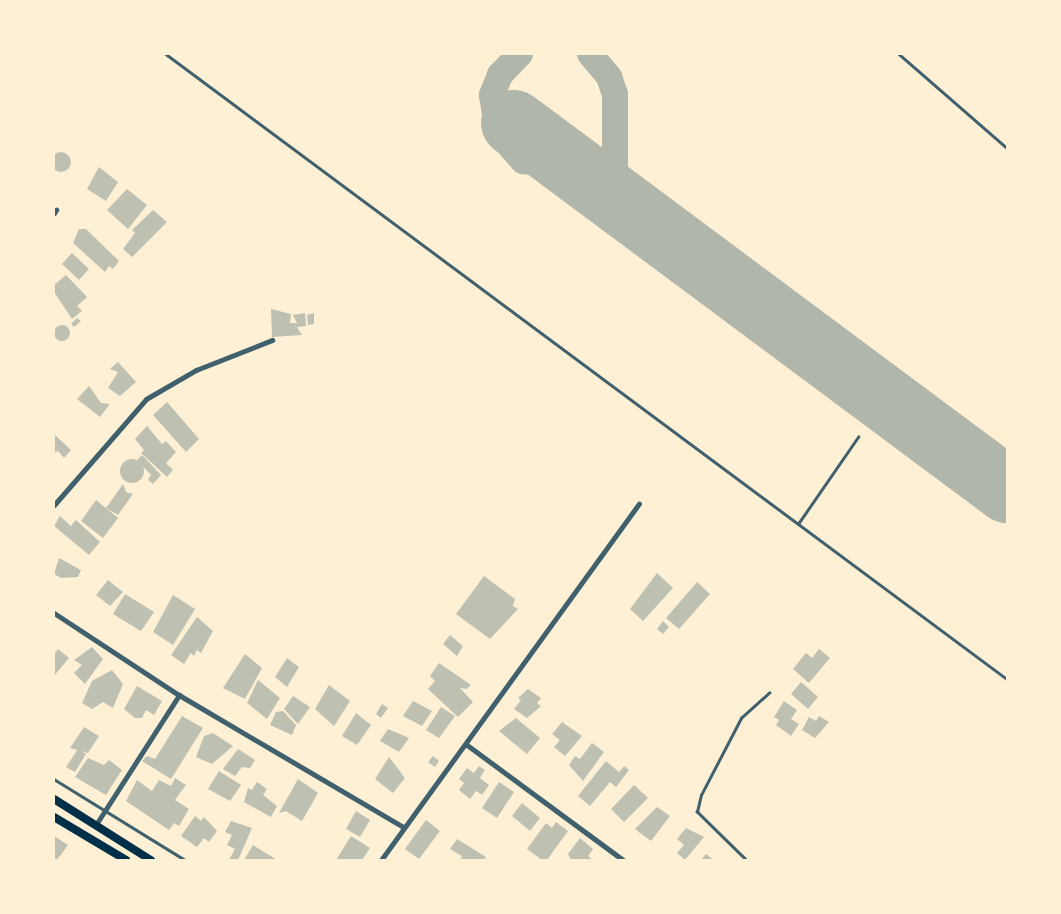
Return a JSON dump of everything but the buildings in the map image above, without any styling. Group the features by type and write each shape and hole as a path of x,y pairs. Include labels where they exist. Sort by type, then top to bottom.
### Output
{"main road":[{"path":"54,800 152,860"},
{"path":"54,817 126,860"}],"street":[{"path":"54,505 146,398 196,370 272,340"},
{"path":"381,860 403,827 467,745 586,580 638,503"},
{"path":"54,613 179,695 403,827"},
{"path":"95,826 179,695"},
{"path":"467,745 623,860"}],"lane":[{"path":"166,54 1007,679"},
{"path":"899,54 1007,148"},
{"path":"798,524 858,437"},
{"path":"746,860 697,812 701,795 741,718 769,693"},
{"path":"54,779 106,808 185,860"}],"taxiway":[{"path":"520,54 500,75 492,95 498,133 523,161 569,164"},
{"path":"590,54 609,77 615,94 615,169 634,213"}],"runway":[{"path":"514,123 1007,490"}]}
